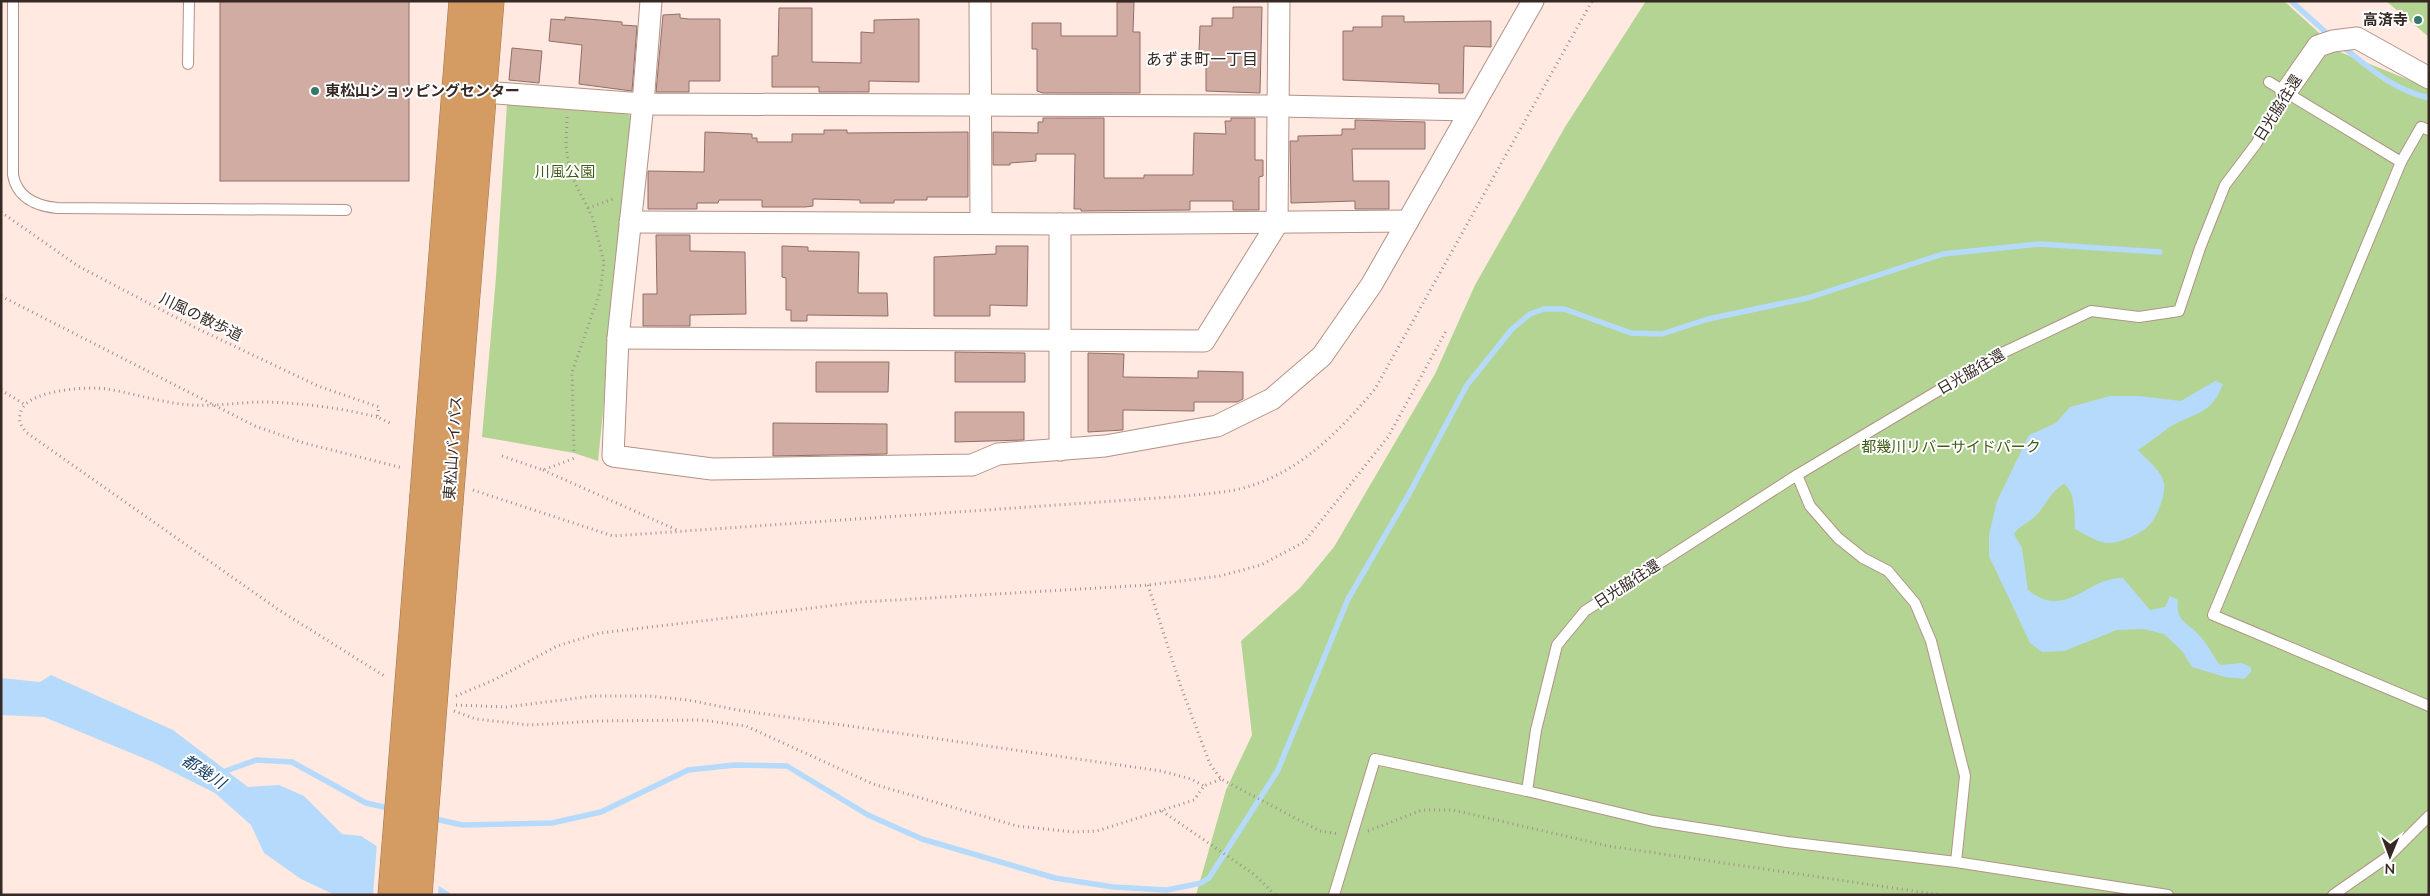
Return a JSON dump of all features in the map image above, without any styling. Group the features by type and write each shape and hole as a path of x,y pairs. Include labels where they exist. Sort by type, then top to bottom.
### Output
{"highway":[{"name":"東松山バイパス","path":"392,895 446,495 463,1"},
{"name":"東松山バイパス","path":"418,895 446,495 490,1"}],"street":[{"path":"651,1 643,104 618,338 613,456 712,468 972,465 998,454 1105,446 1217,426 1272,399 1322,356 1372,284 1533,1"},
{"path":"980,1 981,223"},
{"path":"618,338 1204,341 1277,224 1279,1"},
{"name":"日光脇往還","path":"2278,87 2318,46 2333,41 2357,38 2429,78"},
{"path":"483,92 643,104 1279,106 1471,110"},
{"path":"630,222 1277,224 1408,221"},
{"path":"1060,224 1060,450"}],"lane":[{"path":"13,1 13,175 20,192 29,200 57,208 346,210"},
{"path":"188,64 189,1"},
{"path":"2278,87 2401,162"},
{"name":"日光脇往還","path":"1527,791 1536,730 1557,645 1585,611 1797,475 1998,355 2091,311 2139,316 2179,311 2200,248 2225,185 2256,144 2278,87"},
{"path":"2429,130 2421,127 2401,162 2213,615 2429,706"},
{"path":"1797,475 1810,506 1838,538 1863,558 1888,571 1915,603 1931,641 1965,776 1956,862"},
{"path":"1334,895 1375,759 1527,791 1653,821 1787,842 1956,862 2168,895"},
{"path":"2333,895 2389,856 2429,816"}],"path":[{"path":"446,495 613,536 1186,496 1236,490 1268,478 1304,461 1343,427 1375,389 1592,1"},
{"path":"568,99 566,146 570,173 588,208 600,242 604,262 600,292 572,372 574,453"},
{"path":"588,208 612,199 633,199"},
{"name":"川風の散歩道","path":"1,212 78,266 194,327 318,386 379,407 378,417 392,424"},
{"path":"1,296 255,426 304,444 394,467 411,468"},
{"path":"454,696 496,679 557,646 600,633 862,602 1148,585 1220,576 1261,565 1304,542 1388,437 1446,330"},
{"path":"378,417 349,410 274,403 182,405 105,389 58,391 37,396 24,404 19,416 22,427 34,438 279,610 394,681"},
{"path":"1,390 24,404"},
{"path":"502,456 543,470 678,531"},
{"path":"543,470 575,458"},
{"path":"1148,585 1181,687 1210,764 1221,779 1320,831 1342,834"},
{"path":"447,704 506,707 594,696 688,700 738,710 1161,771 1204,786"},
{"path":"453,710 476,719 530,725 596,721 701,720 746,726 872,784 1017,826 1074,832 1097,831 1194,800 1204,786 1221,779"},
{"path":"1365,832 1422,810 1453,810 1608,846 1941,895"},
{"path":"1162,811 1255,876 1275,895"}],"green space":[{"name":"都幾川リバーサイドパーク","path":"1646,1 2284,1 2340,52 2429,88 2429,895 1196,895 1226,790 1252,735 1241,641 1300,588 1334,547 1435,374 1475,285 1565,127"},
{"name":"高済寺","path":"2386,1 2429,1 2429,37"},
{"name":"川風公園","path":"507,104 626,112 633,119 598,461 574,453 482,437 496,277"}],"water":[{"path":"2215,381 2223,384 2213,403 2167,429 2138,450 2153,465 2164,483 2161,504 2148,527 2126,539 2110,543 2097,540 2075,529 2071,492 2064,484 2054,491 2036,515 2014,534 2022,548 2028,590 2042,598 2054,601 2065,600 2098,584 2123,578 2150,610 2165,607 2170,596 2178,600 2178,613 2180,617 2202,638 2220,665 2241,663 2251,667 2251,672 2244,679 2225,677 2192,667 2182,651 2164,634 2143,629 2117,630 2064,651 2042,652 2030,643 1989,556 1989,535 1997,501 2029,435 2056,423 2070,407 2110,396 2139,396 2181,401"},
{"name":"都幾川","path":"51,675 173,730 248,787 279,785 304,796 342,834 361,836 453,895 335,895 301,879 264,853 251,825 215,793 153,762 44,717 1,715 1,678 40,682"}],"pier":[{"path":"377,843 439,883 438,895 373,895"}],"building":[{"name":"東松山ショッピングセンター","path":"220,1 409,1 409,181 220,181"},
{"path":"1117,2 1134,2 1133,32 1140,32 1140,93 1043,93 1037,91 1037,49 1032,49 1032,23 1061,23 1061,36 1117,36"},
{"path":"1233,7 1262,7 1260,93 1206,91 1206,52 1199,52 1200,26 1212,26 1212,18 1233,18"},
{"path":"779,8 812,8 812,62 861,63 861,32 874,33 874,20 919,19 919,82 869,81 869,92 819,92 819,87 772,87 772,56 778,56"},
{"path":"680,14 680,18 720,19 720,81 689,81 689,92 656,92 663,15"},
{"path":"1382,16 1404,16 1404,22 1491,21 1491,47 1464,46 1463,93 1439,93 1439,84 1343,80 1343,31 1353,31 1353,27 1382,27"},
{"path":"565,17 622,22 622,25 637,26 632,91 579,84 582,45 549,41 551,19 565,20"},
{"path":"512,48 542,51 539,83 509,80"},
{"path":"1043,118 1104,118 1104,178 1144,178 1144,175 1193,175 1194,133 1226,134 1225,121 1231,121 1231,118 1255,118 1255,160 1263,160 1263,176 1259,177 1259,210 1233,210 1233,201 1190,201 1190,210 1081,211 1081,209 1074,209 1075,154 1036,154 1036,161 1010,163 1010,165 993,165 993,132 1038,133 1038,122 1043,122"},
{"path":"1355,120 1425,122 1425,149 1352,149 1353,181 1389,181 1389,209 1355,209 1355,201 1291,203 1290,141 1298,141 1298,136 1342,135 1342,129 1355,129"},
{"path":"824,130 847,130 847,133 968,132 968,197 927,197 927,200 894,200 894,203 860,203 860,200 813,199 813,206 805,207 762,207 762,200 719,200 718,203 697,203 697,209 648,209 648,171 704,172 705,132 752,134 752,138 757,138 757,142 792,142 792,134 824,134"},
{"path":"656,235 690,235 690,251 745,252 746,314 690,315 690,326 643,326 643,294 657,294"},
{"path":"782,246 808,247 808,251 859,252 858,293 887,293 888,316 807,315 807,321 791,321 791,310 786,310 786,278 782,277"},
{"path":"996,246 1028,246 1027,306 990,305 990,316 934,316 934,257 996,254"},
{"path":"955,352 1025,353 1025,382 955,382"},
{"path":"1088,353 1124,354 1123,377 1198,378 1198,371 1243,372 1243,399 1237,402 1194,402 1194,411 1123,410 1123,430 1088,432"},
{"path":"816,362 889,362 888,392 816,392"},
{"path":"955,412 1024,412 1024,440 955,442"},
{"path":"773,423 887,424 887,454 773,456"}],"waterway":[{"path":"2291,1 2331,37"},
{"path":"2342,46 2393,84 2429,98"},
{"path":"431,818 462,825 552,823 601,812 688,770 735,765 787,766 868,815 922,839 1055,878 1113,887 1167,890 1201,883 1209,878 1278,770 1348,599 1409,494 1467,385 1512,329 1530,314 1544,309 1564,309 1631,333 1662,334 1708,319 1808,298 1943,254 2039,244 2160,252"},
{"name":"都幾川","path":"220,773 256,760 292,762 366,803 393,809"}],"place":[{"name":"高済寺","path":"2418,20"},
{"name":"東松山ショッピングセンター","path":"315,91"}],"district":[{"name":"あずま町一丁目","path":"1202,59"}]}
